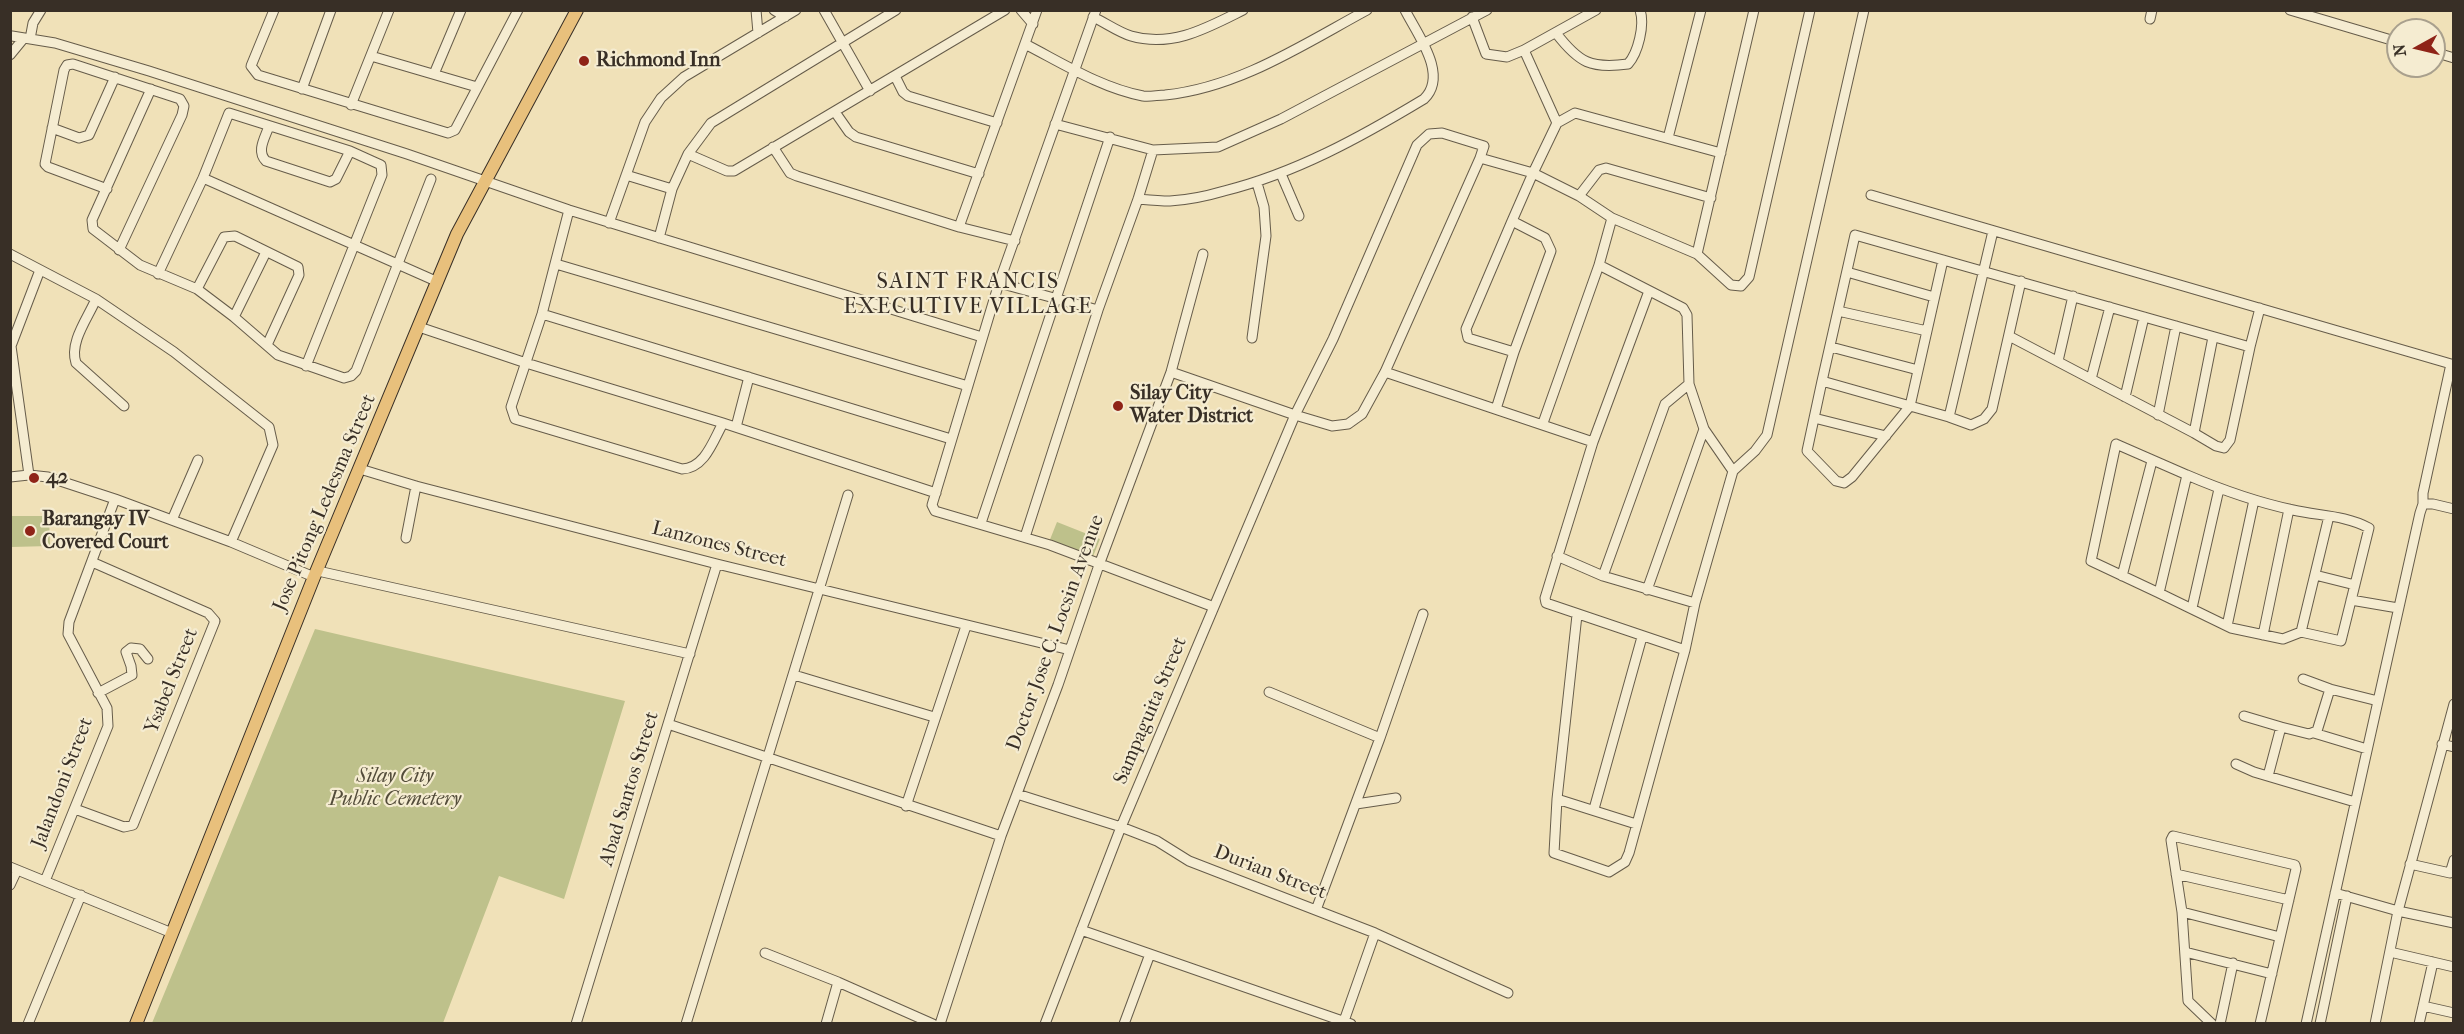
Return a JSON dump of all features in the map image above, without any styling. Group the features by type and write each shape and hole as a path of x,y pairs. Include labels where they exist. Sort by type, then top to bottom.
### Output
{"main road":[{"name":"Jose Pitong Ledesma Street","path":"136,1023 316,574 457,234 577,10"}],"street":[{"path":"10,55 27,39 41,10"},
{"path":"274,10 251,66 258,75 448,133 455,130 518,10"},
{"path":"302,89 331,10"},
{"path":"351,105 389,10"},
{"path":"434,74 461,10"},
{"path":"756,10 758,33"},
{"path":"774,10 785,17"},
{"path":"609,223 645,122 661,99 684,77 796,10"},
{"path":"824,10 870,91"},
{"path":"659,238 672,189 688,154 711,123 845,44 896,10"},
{"path":"688,154 727,171 734,171 1005,10"},
{"path":"1021,10 1033,24"},
{"path":"959,227 1037,10"},
{"path":"1214,607 1025,537 934,511 932,505 999,283 1095,14 1131,35 1166,40 1209,27 1243,10"},
{"path":"1025,44 1075,70 1145,96 1217,85 1367,10"},
{"path":"1138,199 1182,199 1205,196 1257,183 1367,133 1424,99 1433,87 1431,60 1405,10"},
{"path":"1055,124 1153,150 1218,147 1281,119 1487,10"},
{"path":"1472,17 1486,54 1507,57 1596,10"},
{"path":"1556,33 1575,55 1593,65 1628,64 1633,58 1638,39 1642,18 1640,10"},
{"path":"1668,138 1701,10"},
{"path":"1697,254 1712,198 1754,10"},
{"path":"1171,372 1332,426 1348,424 1362,414 1385,372 1480,158 1533,173 1579,196 1612,218 1697,254 1731,285 1741,285 1749,277 1810,10"},
{"path":"1577,615 1553,837 1554,853 1609,872 1626,862 1685,650 1695,603 1733,471 1755,452 1767,435 1864,10"},
{"path":"2290,10 2386,38"},
{"path":"12,36 55,43 406,154 609,223 982,337"},
{"path":"1524,50 1557,123"},
{"path":"371,56 477,87"},
{"path":"107,189 48,167 45,159 67,65 73,64 151,88 180,99 184,106 182,115 119,250"},
{"path":"895,76 903,92 908,96 997,123"},
{"path":"52,128 79,138 89,135 115,77"},
{"path":"151,88 91,225 119,250 158,274 197,289 278,355 306,366 344,378 356,371 431,179"},
{"path":"158,274 203,178 234,99"},
{"path":"835,112 849,132 856,137 979,174"},
{"path":"1514,352 1468,338 1466,333 1512,221 1557,123 1575,112 1721,153"},
{"path":"229,113 350,151 381,165 382,175 306,366"},
{"path":"269,126 260,150 261,156 266,161 330,182 336,179 350,151"},
{"name":"Sampaguita Street","path":"1045,1023 1121,827 1295,415 1333,339 1417,145 1429,134 1442,133 1484,146 1480,158"},
{"path":"981,524 1054,299 1110,137"},
{"path":"773,147 790,173 797,176 959,227 1015,241"},
{"path":"1025,537 1098,310 1153,150"},
{"path":"1579,196 1599,170 1606,168 1712,198"},
{"path":"1281,174 1299,216"},
{"path":"626,175 672,189"},
{"path":"203,178 398,262 438,282"},
{"path":"1252,338 1266,236 1264,207 1257,183"},
{"path":"1871,195 2451,364 2423,493 2423,504 2306,1023"},
{"path":"569,210 542,314 510,407 511,414 515,419 682,469 690,469 702,461 723,423"},
{"path":"1543,423 1599,266 1612,218"},
{"path":"1496,409 1551,251 1545,238 1512,221"},
{"path":"1949,417 1993,231"},
{"path":"1943,260 1910,406 1852,477 1844,483 1836,481 1807,451 1856,235 2250,347"},
{"path":"197,289 224,237 235,236 298,267 299,275 267,345"},
{"path":"234,317 266,252"},
{"path":"10,254 96,299 174,352 270,427 273,445 231,542"},
{"name":"Doctor Jose C. Locsin Avenue","path":"940,1023 1001,837 1171,372 1203,254"},
{"path":"556,264 968,386"},
{"path":"1599,266 1677,303 1687,315 1689,384 1704,429 1733,471"},
{"path":"29,475 15,414 12,346 40,270"},
{"path":"1847,272 1934,297"},
{"path":"1822,381 1971,425 1984,419 1992,409 2021,281"},
{"path":"999,283 1098,310"},
{"path":"1649,291 1593,442 1547,588 1546,603 1685,650"},
{"path":"2058,361 2073,296"},
{"path":"96,299 74,345 73,355 76,363 124,406"},
{"path":"2091,379 2110,307"},
{"path":"2009,336 2216,446 2224,448 2230,440 2259,308"},
{"path":"1838,310 1927,331"},
{"path":"542,314 951,439"},
{"path":"2125,397 2144,317"},
{"path":"2158,415 2176,326"},
{"path":"419,327 936,493"},
{"path":"2194,433 2214,337"},
{"path":"1831,347 1918,370"},
{"path":"1385,372 1543,423 1593,442"},
{"path":"736,427 749,377"},
{"path":"1603,576 1665,404 1689,384"},
{"path":"1814,418 1886,436"},
{"path":"1647,590 1704,429"},
{"path":"2116,444 2152,461 2219,489 2254,500 2289,509 2354,520 2369,528 2341,641 2301,632 2283,639 2227,626 2091,561 2116,444"},
{"path":"172,520 198,460"},
{"path":"2122,576 2152,461"},
{"name":"Lanzones Street","path":"360,469 416,486 717,564 1070,650"},
{"path":"10,477 29,475 48,477 115,499 316,574 690,654"},
{"path":"2159,593 2187,475"},
{"path":"406,538 416,486"},
{"path":"2192,608 2219,489"},
{"path":"686,1023 848,495"},
{"name":"Jalandoni Street","path":"45,881 108,726 106,708 68,634 69,622 115,499"},
{"path":"2227,626 2254,500"},
{"path":"2423,504 2454,509"},
{"path":"2263,634 2289,509"},
{"path":"2301,632 2329,516"},
{"path":"1557,556 1603,576 1695,603"},
{"name":"Ysabel Street","path":"75,809 124,827 133,825 215,621 208,613 92,562"},
{"name":"Abad Santos Street","path":"576,1023 717,564"},
{"path":"2315,575 2355,585"},
{"path":"2351,600 2398,608"},
{"path":"1316,910 1423,614"},
{"path":"906,806 966,626"},
{"path":"1594,809 1642,637"},
{"path":"98,693 132,675 126,652 131,648 140,649 148,659"},
{"path":"794,675 934,717"},
{"path":"2302,679 2330,689 2378,701"},
{"path":"2314,733 2317,731 2330,689"},
{"path":"1269,693 1380,738"},
{"path":"2375,1023 2398,911 2453,701"},
{"path":"2244,716 2367,749"},
{"path":"668,724 1001,837"},
{"path":"2268,776 2281,727"},
{"path":"2442,744 2454,747"},
{"path":"2236,764 2355,802"},
{"name":"Durian Street","path":"1017,794 1121,827 1157,841 1189,861 1375,933 1508,993"},
{"path":"1356,804 1395,798"},
{"path":"1557,799 1636,824"},
{"path":"2212,1023 2188,1001 2181,912 2171,840 2173,836 2295,865 2296,869 2260,1023"},
{"path":"2410,864 2452,874 2454,860"},
{"path":"10,885 14,868 172,933"},
{"path":"2176,874 2289,900"},
{"path":"2335,893 2398,911 2454,923"},
{"path":"28,1023 81,895"},
{"path":"2320,1023 2347,896"},
{"path":"2181,912 2280,937"},
{"path":"1081,930 1347,1022 1375,933"},
{"path":"2185,952 2272,974"},
{"path":"2390,952 2454,967"},
{"path":"765,953 933,1023"},
{"path":"1124,1023 1149,954"},
{"path":"2419,1023 2433,962"},
{"path":"2220,1023 2233,963"},
{"path":"826,1023 838,982"},
{"path":"2423,1006 2454,1013"}],"green space":[{"name":"Barangay IV Covered Court","path":"11,516 49,516 50,546 11,547"},
{"path":"1057,522 1100,539 1092,559 1049,542"},
{"name":"Silay City Public Cemetery","path":"315,629 625,701 564,899 499,876 443,1023 152,1023"}],"place":[{"name":"Richmond Inn","path":"584,61"},
{"name":"Silay City Water District","path":"1118,406"},
{"name":"42","path":"34,478"},
{"name":"Barangay IV Covered Court","path":"30,531"}],"district":[{"name":"SAINT FRANCIS EXECUTIVE VILLAGE","path":"968,296"}]}
